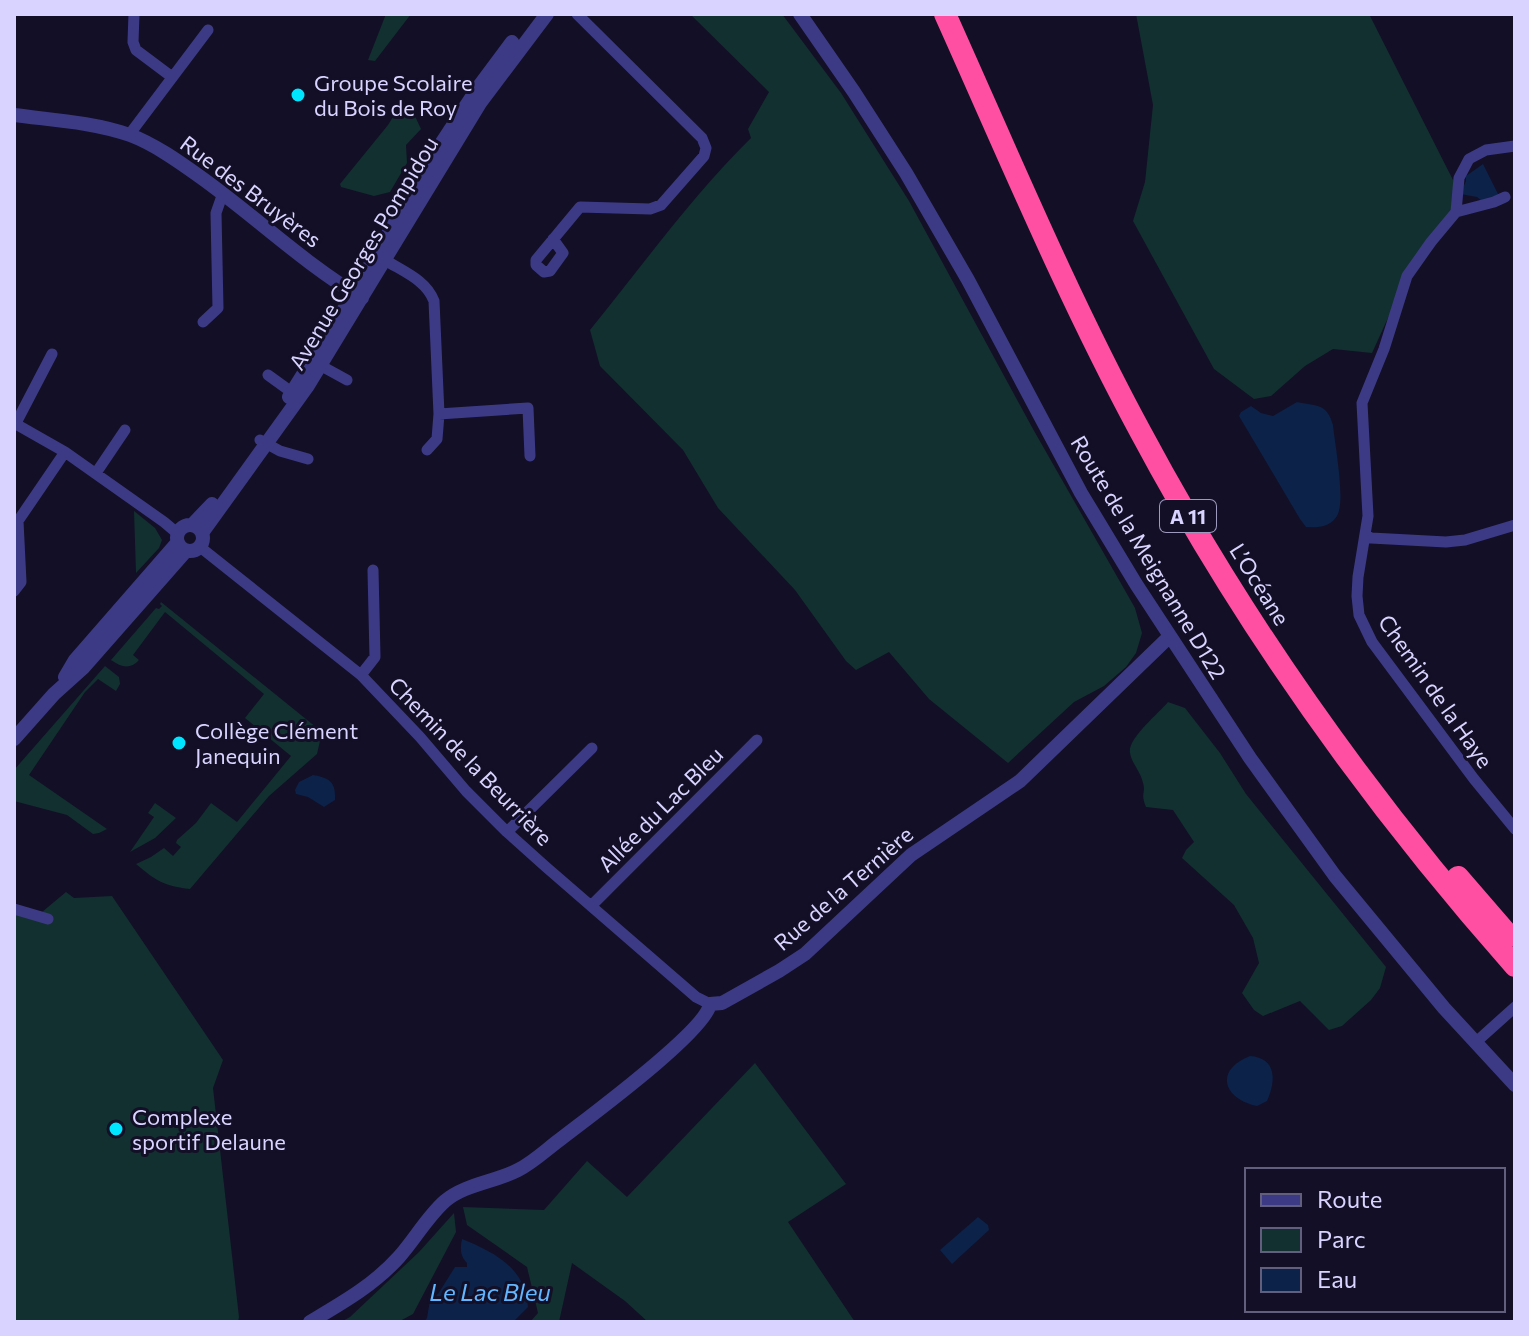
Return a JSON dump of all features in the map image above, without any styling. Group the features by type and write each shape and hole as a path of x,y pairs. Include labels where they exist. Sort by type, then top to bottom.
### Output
{"highway":[{"name":"L’Océane","path":"945,14 1078,311 1140,432 1201,538 1280,663 1348,761 1421,856 1515,966"},
{"name":"L’Océane","path":"962,14 1096,313 1202,511 1277,632 1359,750 1422,833 1515,943"}],"street":[{"path":"134,14 133,42 136,50 172,77"},
{"name":"Avenue Georges Pompidou","path":"358,296 406,201 451,129 477,89 535,14"},
{"name":"Avenue Georges Pompidou","path":"14,739 54,694 75,660 189,539 263,442 385,260 480,103 547,14"},
{"path":"553,239 580,207 650,209 661,205 704,156 706,148 702,138 577,14"},
{"name":"Route de la Meignanne D122","path":"800,14 906,173 968,280 1081,493 1169,637 1250,758 1335,876 1475,1043 1515,1085"},
{"path":"129,135 208,30"},
{"name":"Rue des Bruyères","path":"14,115 80,123 129,135 183,164 327,276 358,296"},
{"path":"1505,197 1456,212 1459,178 1469,159 1486,150 1515,146"},
{"path":"203,322 218,308 216,213 223,193"},
{"name":"Chemin de la Haye","path":"1456,212 1407,276 1384,349 1362,403 1368,516 1357,596 1359,615 1372,642 1515,829"},
{"path":"385,260 424,284 434,301 439,414 437,439 427,450"},
{"path":"15,423 52,354"},
{"path":"316,363 347,380"},
{"name":"Avenue Georges Pompidou","path":"268,375 296,395"},
{"path":"439,414 528,408 530,456"},
{"name":"Chemin de la Beurrière","path":"15,423 65,452 189,539 361,675 507,832 696,997 710,1004"},
{"path":"96,473 125,430"},
{"path":"263,442 280,451 308,459"},
{"path":"14,591 21,582 18,521 65,452"},
{"path":"1365,535 1371,538 1446,542 1473,539 1515,525"},
{"path":"361,675 375,657 373,570"},
{"name":"Rue de la Ternière","path":"710,1004 722,1003 805,954 911,855 1020,781 1169,637"},
{"name":"Allée du Lac Bleu","path":"591,906 757,740"},
{"path":"507,832 592,748"},
{"path":"14,909 48,919"},
{"path":"310,1322 381,1276 446,1200 463,1190 520,1169 638,1080 700,1022 710,1004"},
{"path":"1475,1043 1512,1010"}],"green space":[{"path":"386,14 411,14 375,61 368,60"},
{"path":"690,14 782,14 841,93 909,201 1135,608 1142,633 1136,653 1126,667 1104,686 1074,702 1008,763 929,699 889,652 856,670 846,661 795,590 718,508 683,450 600,366 590,330 688,208 751,138 748,129 769,92"},
{"path":"1136,14 1369,14 1453,180 1456,212 1407,276 1372,353 1333,349 1305,366 1271,396 1254,399 1214,369 1133,221 1145,182 1153,105"},
{"path":"403,101 413,112 421,129 406,145 407,163 390,192 374,196 341,187 340,184 388,125"},
{"path":"134,511 155,528 162,540 159,548 136,573"},
{"path":"161,602 322,732 317,754 269,796 190,889 161,882 136,864 164,848 173,856 181,847 177,840 196,823 211,803 237,822 291,756 245,718 264,694 165,612 133,655 139,660 136,663 125,666 111,660 156,608 162,606"},
{"path":"105,666 119,677 120,684 116,691 98,679 85,692 29,775 107,829 93,834 67,815 14,801 14,770"},
{"path":"1168,702 1185,708 1220,753 1246,794 1386,967 1380,988 1342,1026 1329,1030 1300,1001 1263,1016 1254,1010 1242,993 1259,963 1253,938 1234,905 1182,858 1194,842 1173,810 1146,807 1142,779 1130,753 1138,734"},
{"path":"155,803 176,818 155,838 130,852 154,817 148,813"},
{"name":"Complexe sportif Delaune","path":"66,892 74,898 112,896 223,1060 213,1088 238,1322 14,1322 14,906 42,912"},
{"path":"755,1063 846,1184 788,1222 855,1322 648,1322 625,1301 572,1263 559,1322 530,1322 538,1313 527,1267 467,1225 463,1207 544,1210 587,1161 627,1197"},
{"path":"454,1213 456,1232 413,1314 398,1322 341,1322 419,1252"}],"water":[{"path":"1483,164 1498,194 1492,200 1483,202 1477,197 1460,194 1466,176"},
{"path":"1297,402 1324,409 1333,425 1340,506 1335,518 1320,527 1306,527 1300,519 1239,416 1251,406 1273,416"},
{"path":"313,775 328,779 333,785 335,800 324,807 296,794 299,782"},
{"path":"1250,1056 1265,1061 1273,1078 1267,1101 1257,1106 1236,1097 1227,1084 1231,1069"},
{"path":"978,1217 988,1225 989,1230 952,1264 940,1250"},
{"name":"Le Lac Bleu","path":"462,1239 496,1256 515,1272 526,1293 528,1307 516,1322 424,1322 430,1300 438,1294 455,1267 467,1267 461,1252"}],"place":[{"name":"Groupe Scolaire du Bois de Roy","path":"298,95"},
{"name":"Collège Clément Janequin","path":"179,743"},
{"name":"Complexe sportif Delaune","path":"116,1129"}]}
